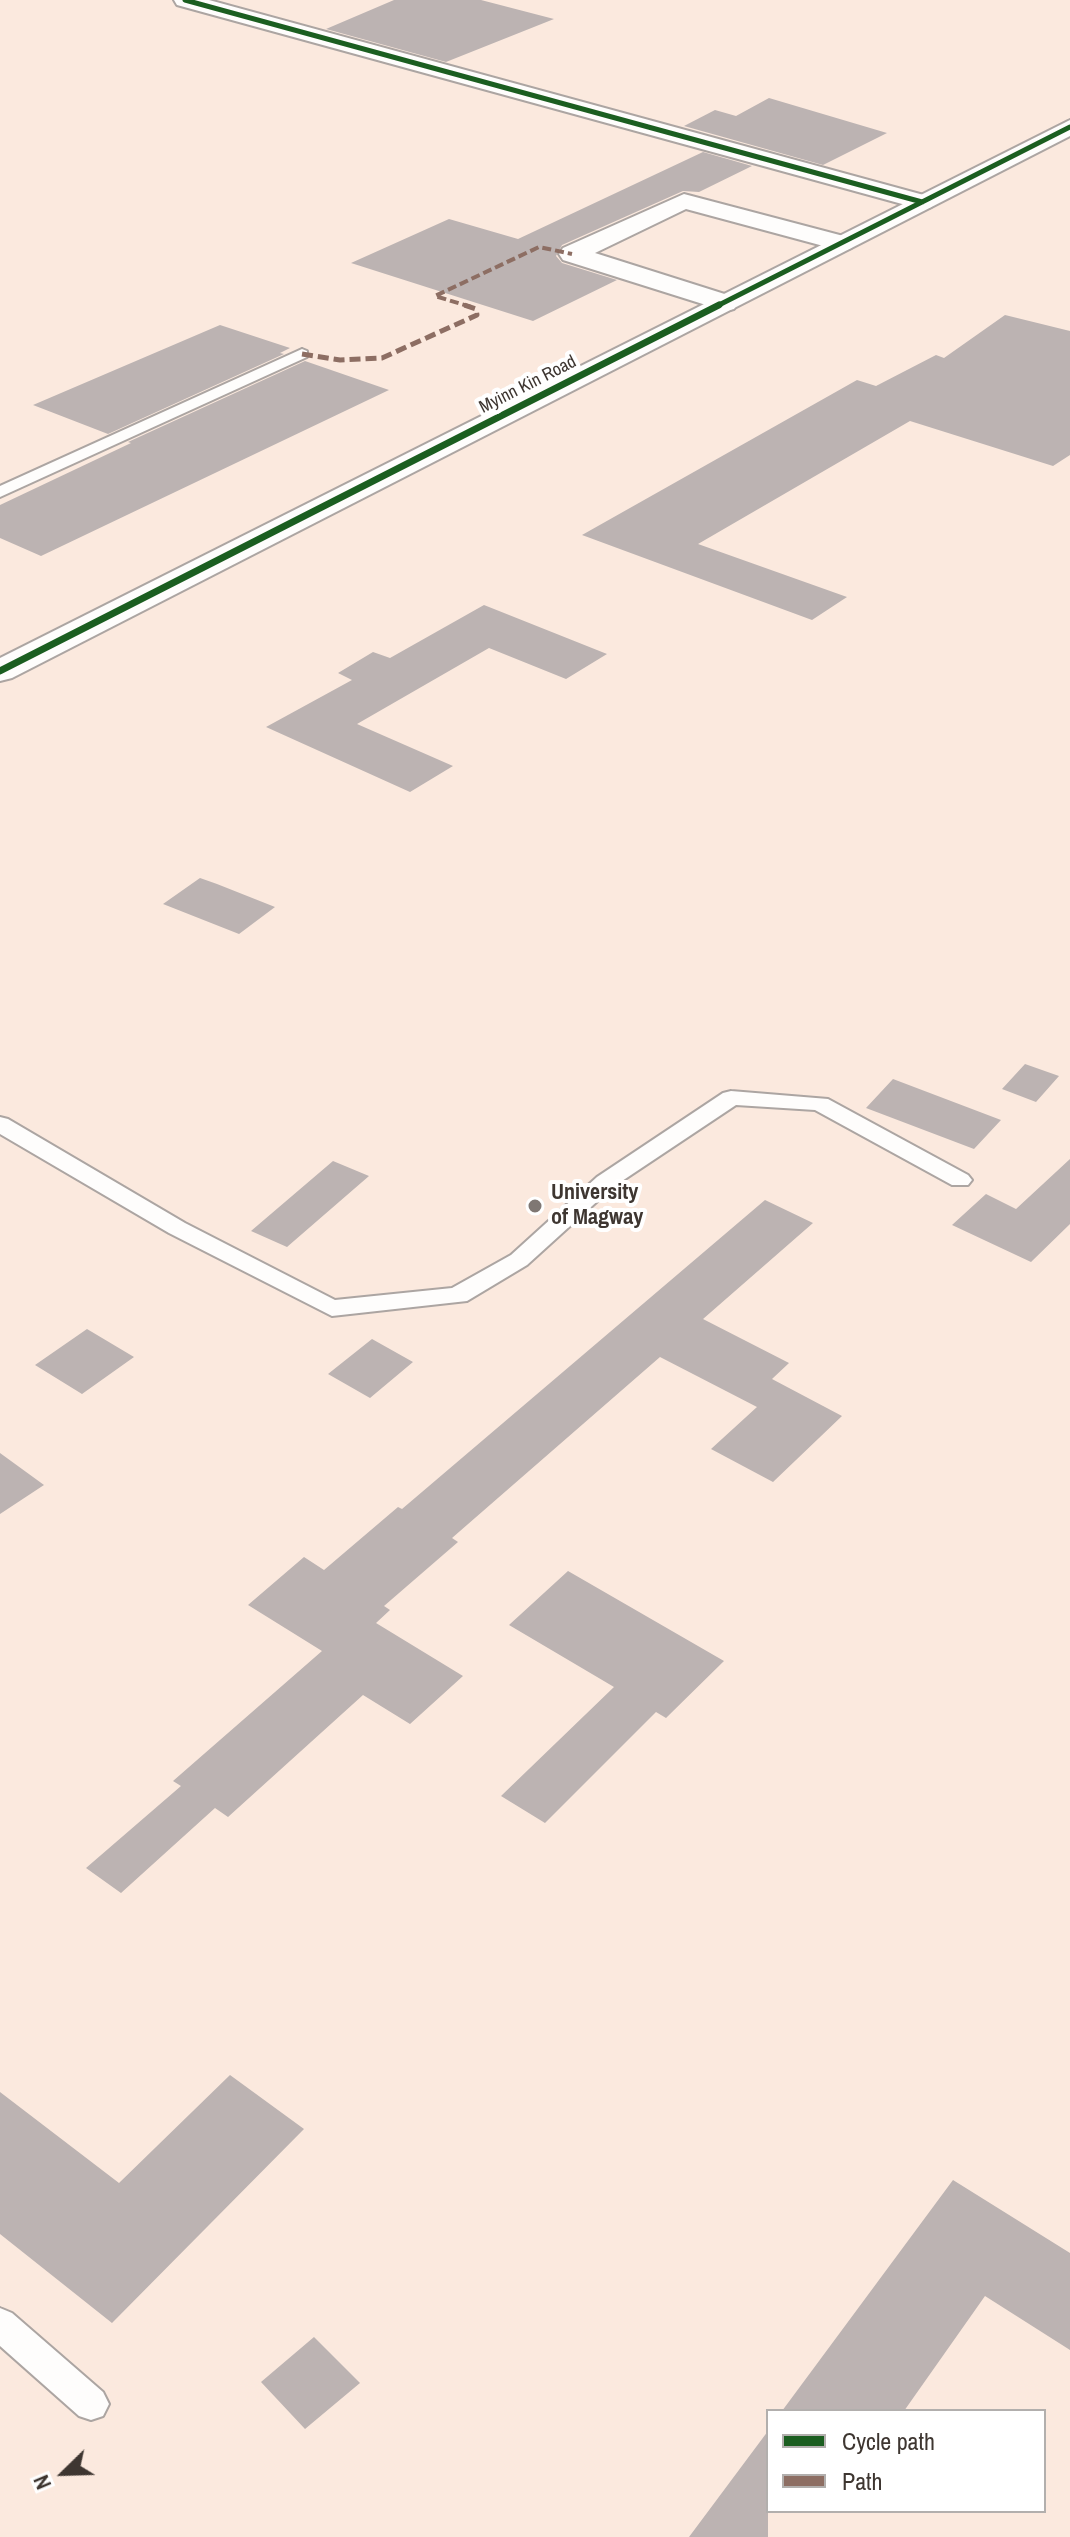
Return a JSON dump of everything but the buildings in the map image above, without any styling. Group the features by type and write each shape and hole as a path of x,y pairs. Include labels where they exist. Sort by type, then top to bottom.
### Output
{"street":[{"path":"185,0 922,202"},
{"name":"Myinn Kin Road","path":"0,671 1070,127"},
{"path":"725,303 572,254 684,201 842,243"}],"lane":[{"path":"0,492 302,354"},
{"path":"0,1124 177,1228 332,1308 458,1295 519,1260 605,1182 731,1098 820,1104 960,1180"},
{"path":"0,2324 91,2404"}],"shaded area":[{"name":"University of Magway","path":"0,0 1070,0 1070,2537 0,2537"}],"marked path":[{"path":"302,354 340,360 382,358 477,315 476,309 435,296 539,247 572,254"}],"cycle path":[{"path":"185,0 922,202"},
{"path":"0,671 1070,127"}],"place":[{"name":"University of Magway","path":"535,1206"}]}
